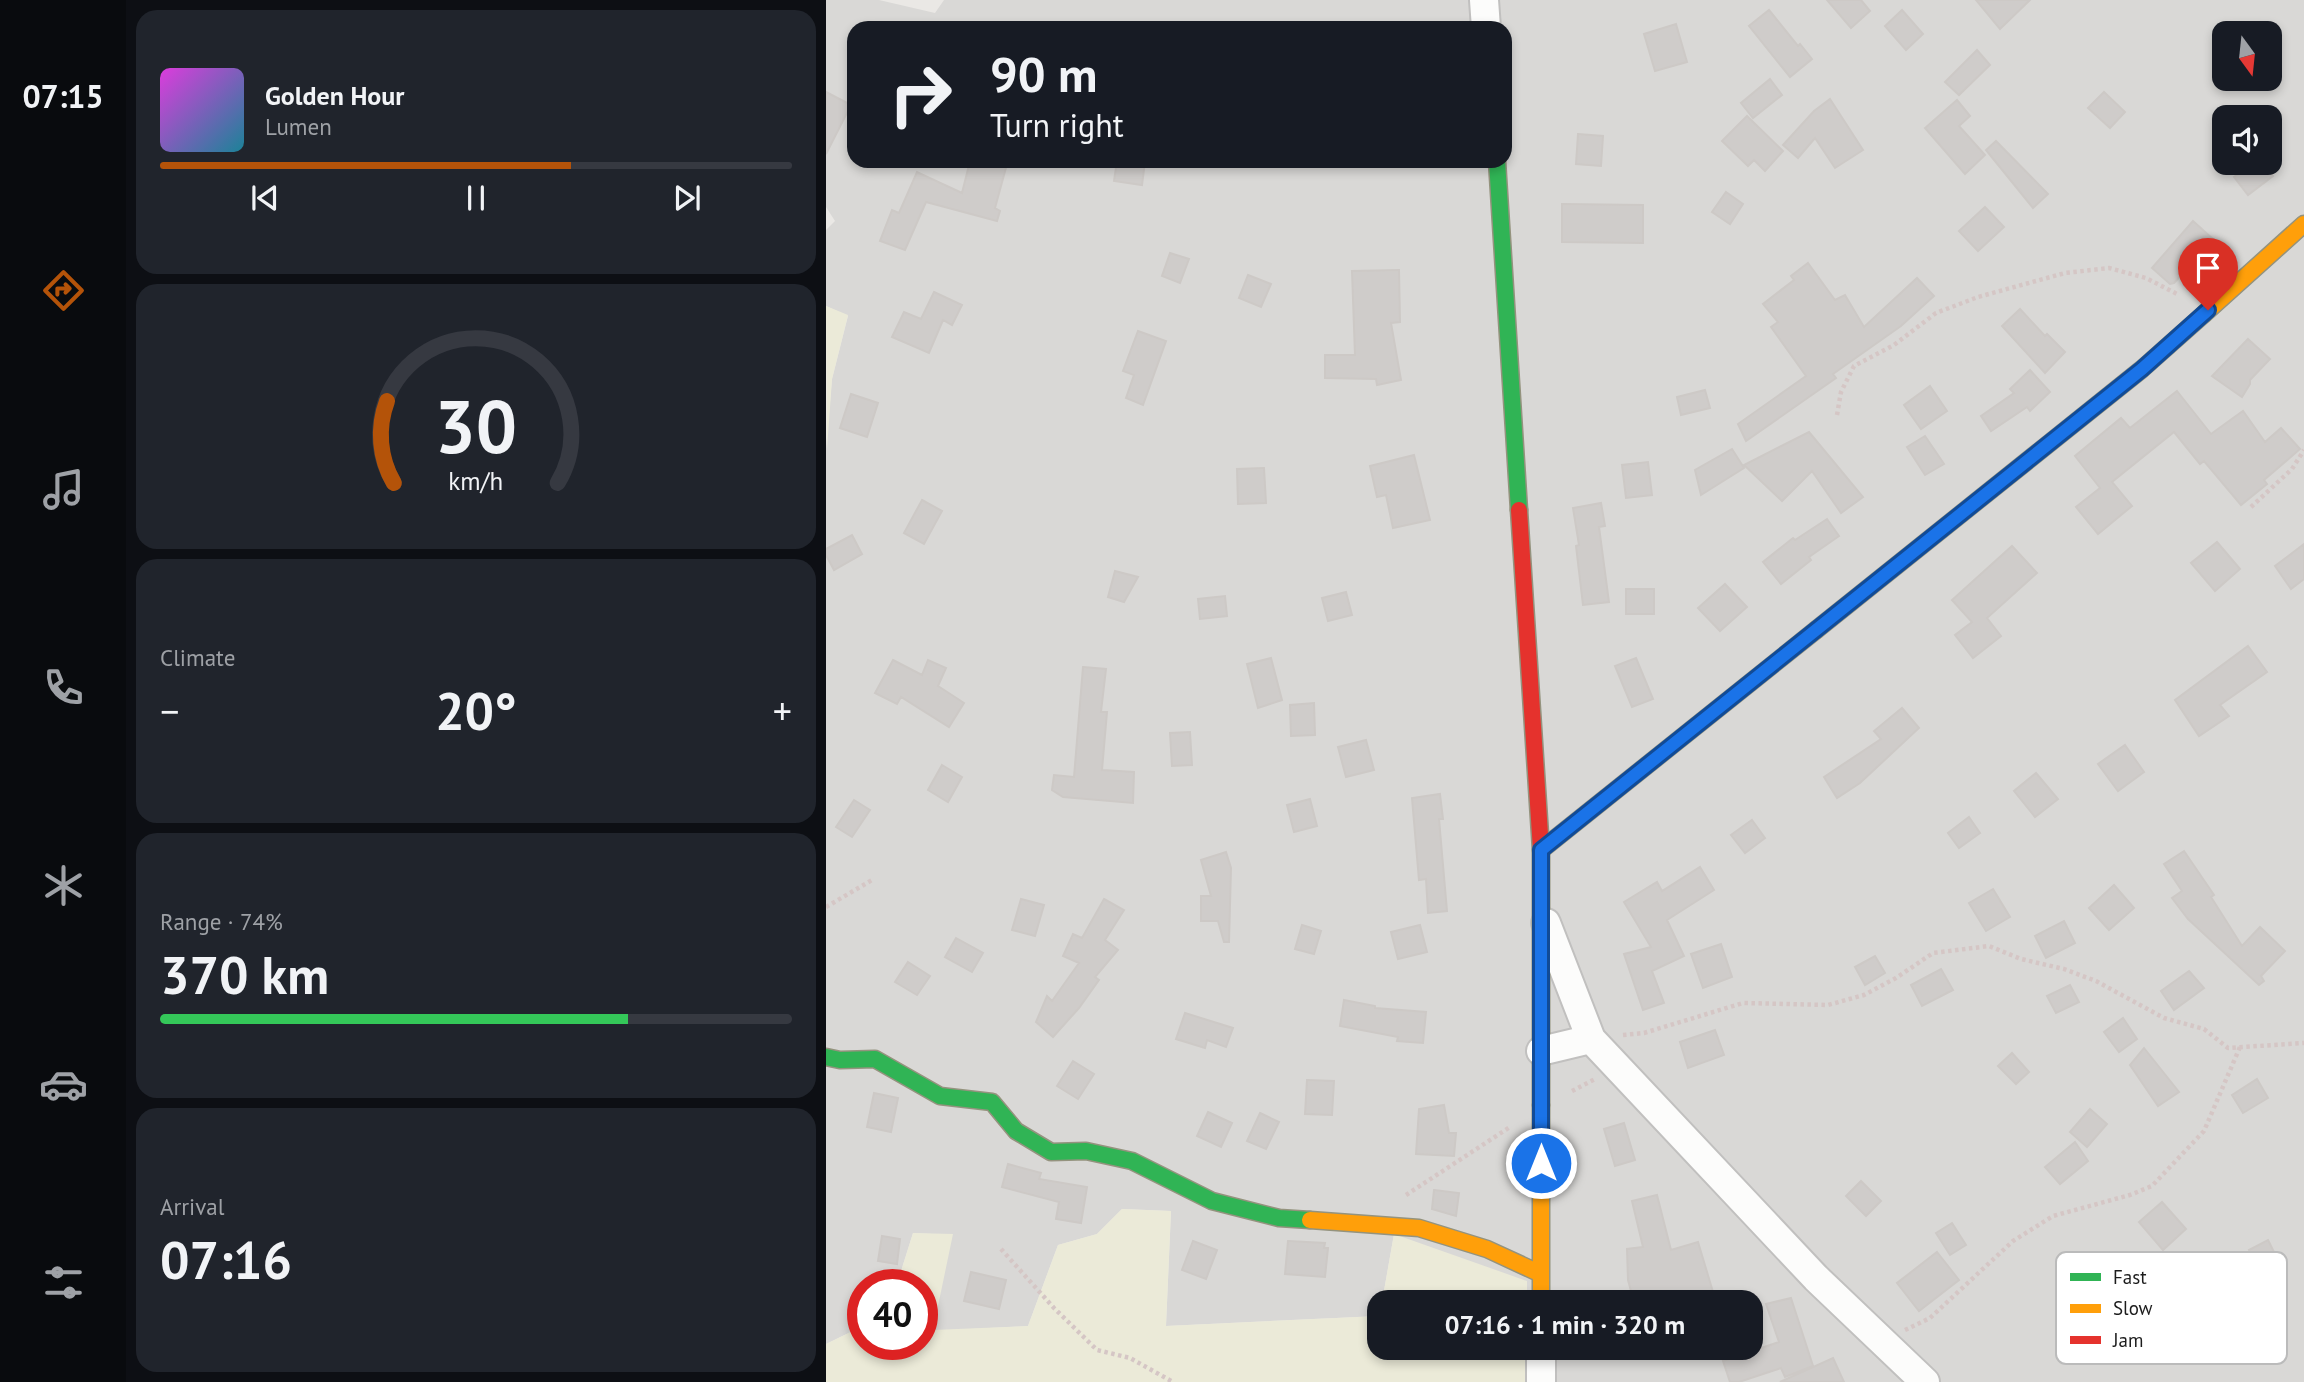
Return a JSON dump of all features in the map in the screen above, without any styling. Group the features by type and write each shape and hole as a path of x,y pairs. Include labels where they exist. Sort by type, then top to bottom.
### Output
{"street":[{"path":"1484,0 1486,21"},
{"path":"1497,168 1541,850 1541,1290"},
{"path":"1541,850 2142,369 2304,224"},
{"path":"1541,910 1591,1039 1816,1278 1925,1382"},
{"path":"1541,1051 1591,1039"},
{"path":"826,1057 840,1060 875,1059 940,1096 992,1102 1016,1130 1051,1152 1086,1151 1132,1161 1213,1201 1279,1218 1419,1228 1487,1249 1541,1274"},
{"path":"1541,1360 1541,1382"}],"path":[{"path":"1837,415 1841,392 1854,366 1894,345 1936,313 1978,297 2065,274 2109,268 2146,278 2208,310"},
{"path":"2251,507 2292,469 2304,450"},
{"path":"826,907 872,880"},
{"path":"1591,1039 1644,1033 1743,1003 1828,1005 1864,995 1896,978 1933,953 1989,946 2021,959 2064,969 2096,981 2164,1018 2204,1029 2228,1048 2304,1043"},
{"path":"1882,1341 1930,1318 2013,1241 2053,1216 2130,1195 2152,1186 2204,1131 2240,1047"},
{"path":"1378,1225 1401,1199 1418,1186 1541,1108 1618,1067"},
{"path":"1001,1249 1054,1308 1097,1350 1130,1358 1173,1382"}],"shaded area":[{"path":"826,0 879,0 935,13 944,0 2304,0 2304,1382 1526,1382 1526,1360 1763,1360 1763,1290 1504,1290 1394,1234 1384,1290 1367,1290 1367,1317 1166,1326 1171,1211 1122,1209 1097,1234 1058,1245 1028,1326 938,1331 938,1302 952,1235 913,1233 902,1269 847,1269 847,1334 826,1344 826,449 832,379 848,316 826,306 826,230 835,221 826,207"}],"green space":[{"path":"826,306 848,315 832,379 827,449"},
{"path":"1122,1209 1171,1211 1166,1326 1367,1317 1367,1360 1526,1360 1526,1382 826,1382 826,1344 847,1334 847,1360 938,1360 938,1330 1028,1326 1058,1245 1097,1234"},
{"path":"913,1233 953,1234 938,1306 938,1269 902,1269"},
{"path":"1394,1234 1527,1281 1527,1290 1384,1290"}],"building":[{"path":"1827,0 1861,0 1870,11 1851,28"},
{"path":"1976,0 2030,0 2000,29"},
{"path":"1769,10 1812,59 1790,77 1749,26"},
{"path":"1902,10 1923,34 1906,50 1885,26"},
{"path":"1676,24 1687,62 1655,71 1644,34"},
{"path":"1977,50 1990,65 1959,95 1945,82"},
{"path":"1770,79 1782,95 1753,118 1741,103"},
{"path":"826,92 847,103 847,113 826,154"},
{"path":"2104,92 2125,112 2110,128 2088,108"},
{"path":"1830,99 1863,150 1835,168 1815,138 1798,158 1783,145 1814,111"},
{"path":"1957,100 1970,116 1959,126 1985,155 1965,174 1925,128"},
{"path":"1747,116 1783,151 1765,171 1754,160 1748,166 1722,141"},
{"path":"1578,134 1603,136 1601,166 1576,164"},
{"path":"1996,141 2048,194 2033,208 1986,150"},
{"path":"968,168 1006,168 995,208 1000,211 997,221 926,202 905,250 880,241 892,210 899,213 917,172 962,193"},
{"path":"1116,168 1144,168 1142,185 1114,181"},
{"path":"2237,175 2273,176 2248,195 2234,177"},
{"path":"1726,192 1743,204 1730,224 1712,212"},
{"path":"1562,204 1643,205 1643,243 1562,242"},
{"path":"1985,207 2004,227 1978,251 1959,231"},
{"path":"2193,221 2213,239 2174,283 2170,284 2152,268"},
{"path":"1170,253 1189,259 1180,283 1162,276"},
{"path":"1808,263 1835,300 1845,295 1864,327 1917,278 1934,296 1901,326 1833,374 1836,378 1746,441 1738,424 1806,376 1771,327 1778,322 1763,304 1794,280 1791,276"},
{"path":"1399,270 1400,322 1391,323 1401,380 1377,385 1376,379 1325,378 1325,355 1355,355 1352,271"},
{"path":"1248,275 1271,284 1261,307 1239,298"},
{"path":"934,292 962,305 952,325 943,320 929,353 892,337 904,312 921,319"},
{"path":"2020,309 2045,336 2047,334 2065,352 2045,373 2002,326"},
{"path":"1138,331 1166,341 1143,405 1126,398 1134,375 1123,371"},
{"path":"2248,339 2270,359 2250,380 2242,397 2212,376"},
{"path":"2030,370 2050,392 2030,411 2027,407 1991,431 1981,416 2014,393 2010,389"},
{"path":"1930,386 1947,411 1921,429 1904,405"},
{"path":"1705,390 1710,408 1681,415 1677,397"},
{"path":"2177,391 2211,434 2243,411 2265,442 2281,428 2300,449 2264,480 2267,484 2241,505 2204,461 2200,464 2174,432 2112,482 2132,506 2098,534 2076,507 2100,488 2075,456 2121,418 2130,428"},
{"path":"851,394 878,403 867,437 840,428"},
{"path":"1809,432 1863,497 1841,513 1812,471 1782,501 1744,465"},
{"path":"1925,436 1944,464 1925,475 1907,447"},
{"path":"1732,449 1744,468 1701,495 1695,470"},
{"path":"1414,455 1430,520 1393,528 1386,495 1377,497 1370,466"},
{"path":"1648,462 1652,495 1626,498 1622,465"},
{"path":"1264,468 1266,503 1238,504 1237,469"},
{"path":"922,500 942,511 924,544 904,533"},
{"path":"1601,503 1605,526 1599,527 1609,602 1583,605 1576,546 1579,545 1573,508"},
{"path":"1827,519 1839,536 1809,557 1811,560 1781,584 1763,562 1793,538 1795,540"},
{"path":"852,535 862,554 834,570 826,555 826,549"},
{"path":"2217,542 2240,569 2215,591 2191,563"},
{"path":"2304,544 2304,579 2291,589 2275,566"},
{"path":"2012,546 2037,573 1987,618 2001,636 1973,658 1955,635 1972,622 1952,600"},
{"path":"1115,571 1138,577 1124,602 1108,597"},
{"path":"1725,584 1747,607 1720,631 1698,608"},
{"path":"1626,589 1654,589 1654,614 1626,614"},
{"path":"1346,592 1352,615 1328,621 1322,598"},
{"path":"1225,596 1227,616 1200,619 1198,599"},
{"path":"2248,646 2267,672 2220,705 2229,716 2199,736 2175,700"},
{"path":"1271,658 1282,700 1258,708 1247,664"},
{"path":"1636,658 1653,699 1632,707 1615,666"},
{"path":"893,660 922,675 928,660 946,668 938,686 964,703 949,727 901,697 897,704 875,693"},
{"path":"1083,667 1106,669 1101,712 1107,712 1102,770 1134,772 1133,803 1063,797 1052,790 1054,775 1074,777"},
{"path":"1314,703 1315,735 1291,736 1290,705"},
{"path":"1902,708 1919,728 1860,783 1837,798 1824,777 1881,739 1874,731"},
{"path":"1190,732 1192,765 1172,766 1170,733"},
{"path":"1366,740 1374,770 1346,777 1338,747"},
{"path":"2125,745 2144,772 2118,791 2098,764"},
{"path":"942,765 962,777 948,802 928,790"},
{"path":"2036,773 2058,799 2035,817 2014,791"},
{"path":"1440,794 1443,819 1439,819 1447,911 1428,913 1426,879 1419,880 1412,798"},
{"path":"1310,799 1317,826 1294,832 1287,805"},
{"path":"854,800 870,810 852,837 836,827"},
{"path":"1969,817 1980,833 1959,848 1948,833"},
{"path":"1752,820 1765,838 1745,853 1731,835"},
{"path":"2184,851 2214,895 2211,897 2242,946 2260,927 2285,951 2261,976 2264,981 2259,985 2188,919 2172,898 2182,891 2164,864"},
{"path":"1226,852 1231,868 1229,942 1224,942 1218,921 1201,921 1201,896 1211,896 1201,860"},
{"path":"1700,867 1714,890 1667,920 1684,956 1652,971 1664,1003 1643,1010 1624,954 1651,947 1624,902 1657,882 1662,891"},
{"path":"2114,885 2134,908 2109,930 2089,908"},
{"path":"1993,889 2010,917 1986,931 1969,903"},
{"path":"1021,899 1044,905 1035,936 1012,930"},
{"path":"1104,899 1124,910 1105,940 1118,950 1095,977 1099,980 1079,1008 1053,1037 1036,1022 1047,996 1052,1001 1079,963 1063,956 1073,934 1082,938"},
{"path":"2064,921 2075,943 2046,958 2035,936"},
{"path":"1302,925 1321,931 1314,954 1295,949"},
{"path":"1420,925 1427,952 1398,959 1391,932"},
{"path":"956,938 983,953 972,972 945,957"},
{"path":"1721,944 1732,977 1703,988 1691,954"},
{"path":"1875,956 1885,973 1865,985 1855,967"},
{"path":"908,962 930,976 917,995 895,982"},
{"path":"1941,969 1953,990 1922,1006 1911,985"},
{"path":"2189,971 2204,988 2174,1010 2161,991"},
{"path":"2070,985 2079,1002 2056,1013 2047,996"},
{"path":"1344,1000 1375,1008 1426,1012 1423,1043 1397,1041 1398,1037 1340,1026"},
{"path":"1185,1013 1233,1028 1226,1047 1207,1040 1205,1048 1176,1039"},
{"path":"2123,1018 2137,1039 2119,1052 2104,1032"},
{"path":"1715,1030 1724,1055 1688,1068 1680,1042"},
{"path":"2144,1048 2179,1092 2158,1106 2130,1065"},
{"path":"2012,1053 2029,1072 2016,1084 1998,1066"},
{"path":"1073,1061 1094,1074 1078,1099 1057,1086"},
{"path":"2257,1079 2268,1098 2243,1113 2232,1095"},
{"path":"1307,1080 1334,1081 1332,1115 1305,1114"},
{"path":"874,1093 898,1098 891,1132 867,1127"},
{"path":"1444,1105 1449,1133 1456,1133 1454,1156 1416,1154 1419,1109"},
{"path":"2090,1109 2107,1124 2087,1147 2070,1132"},
{"path":"1208,1112 1232,1123 1221,1147 1197,1136"},
{"path":"1260,1113 1279,1122 1266,1149 1247,1141"},
{"path":"1624,1123 1635,1160 1615,1166 1604,1129"},
{"path":"2075,1142 2088,1161 2060,1184 2045,1167"},
{"path":"1008,1164 1041,1173 1039,1179 1087,1187 1081,1223 1056,1219 1059,1202 1002,1187"},
{"path":"1861,1181 1881,1201 1866,1216 1846,1196"},
{"path":"1434,1190 1459,1193 1456,1216 1432,1209"},
{"path":"1657,1195 1671,1250 1698,1242 1712,1290 1631,1290 1627,1249 1643,1247 1632,1201"},
{"path":"2162,1202 2186,1229 2163,1250 2139,1222"},
{"path":"1952,1223 1966,1245 1950,1255 1936,1233"},
{"path":"882,1236 900,1239 897,1264 878,1261"},
{"path":"2268,1240 2274,1252 2250,1252 2249,1250"},
{"path":"1193,1241 1217,1250 1206,1279 1182,1270"},
{"path":"1288,1241 1325,1243 1324,1248 1328,1248 1325,1277 1285,1274"},
{"path":"1937,1252 1959,1280 1919,1311 1897,1283"},
{"path":"971,1272 1006,1280 999,1309 964,1301"},
{"path":"1791,1298 1813,1366 1785,1377 1781,1368 1739,1382 1730,1382 1723,1361 1763,1360 1763,1347 1779,1342 1766,1304"},
{"path":"1833,1358 1844,1382 1780,1382"}],"traffic: fast":[{"path":"1497,168 1519,510"},
{"path":"1816,630 2142,369 2204,314"},
{"path":"826,1057 840,1060 875,1059 940,1096 992,1102 1016,1131 1051,1152 1086,1151 1132,1161 1212,1201 1279,1218 1310,1220"}],"traffic: slow":[{"path":"2204,314 2304,224"},
{"path":"1541,850 1816,630"},
{"path":"1541,1105 1541,1290"},
{"path":"1310,1220 1419,1228 1487,1249 1541,1274"}],"traffic: jam":[{"path":"1519,510 1541,850 1541,1105"}],"route":[{"path":"1541,1163 1541,850 2142,369 2208,310"}]}
